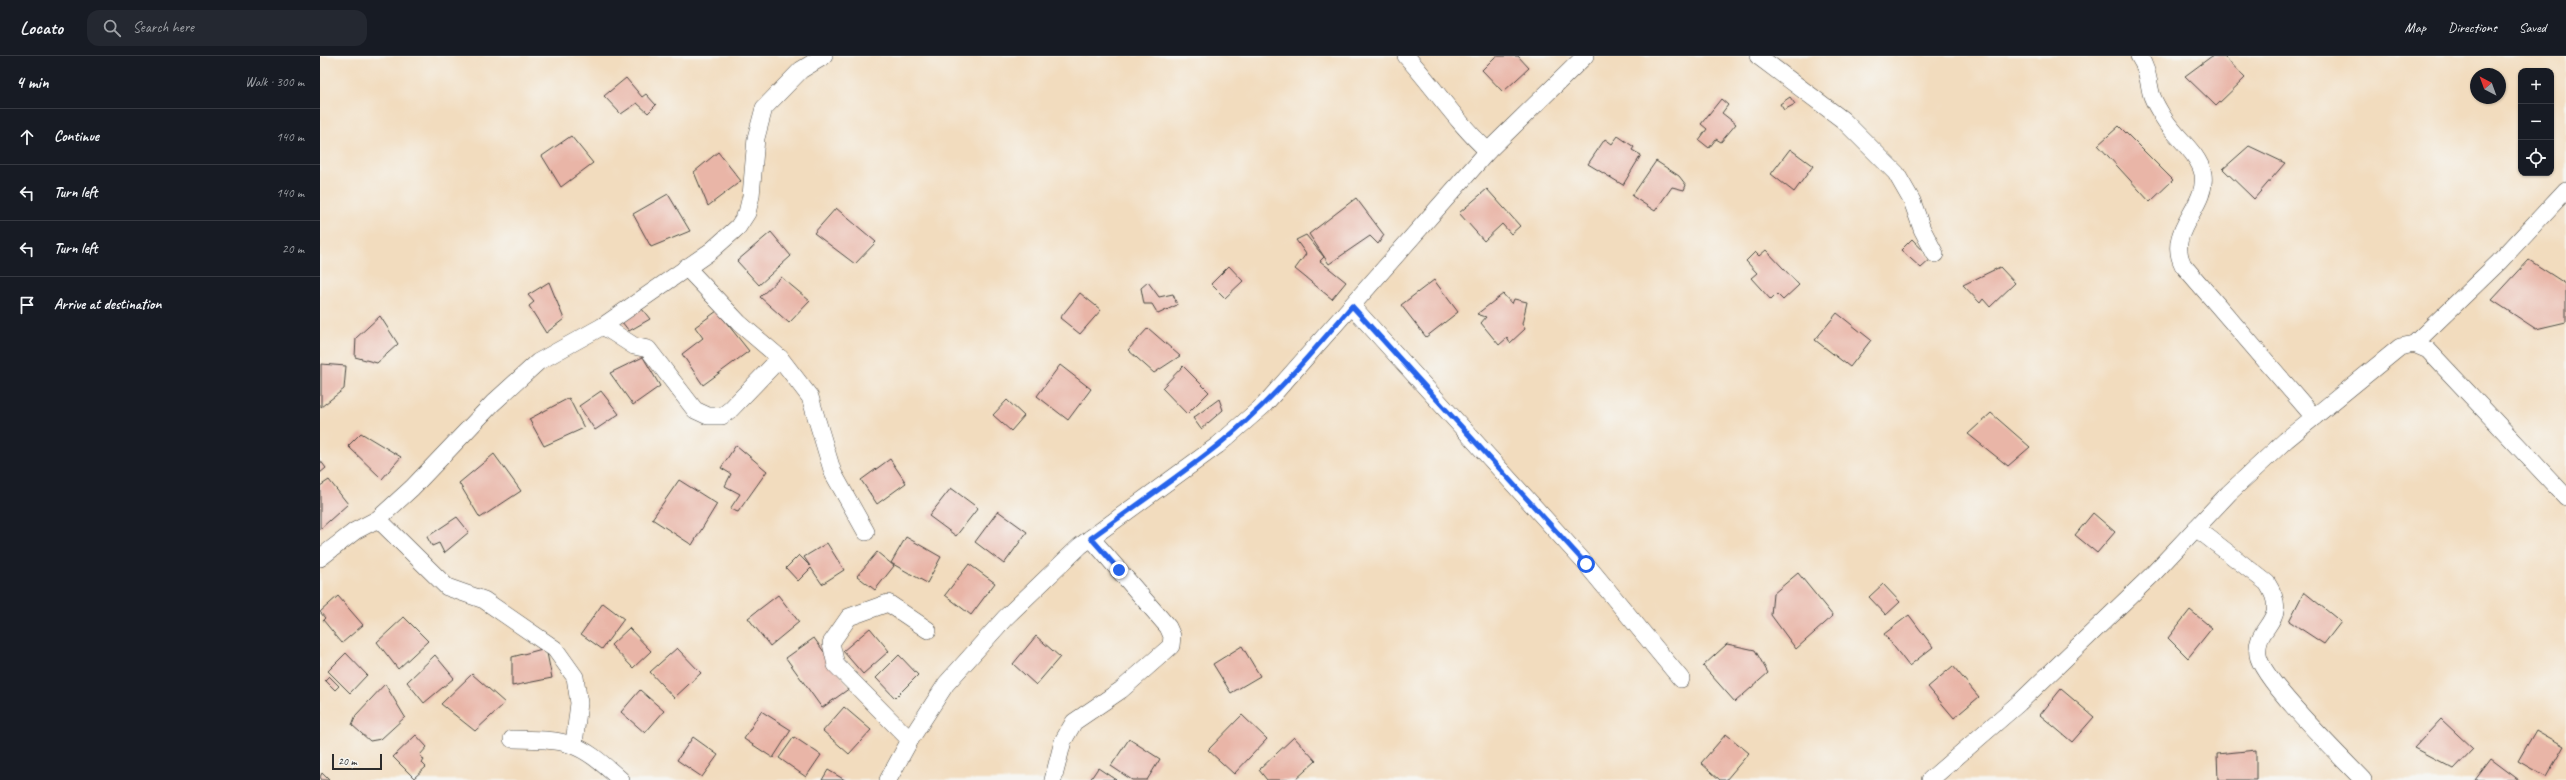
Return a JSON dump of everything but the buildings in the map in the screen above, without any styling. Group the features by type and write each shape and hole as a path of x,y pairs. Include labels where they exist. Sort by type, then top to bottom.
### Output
{"street":[{"path":"320,558 355,531 378,519 412,488 465,431 515,382 538,362 603,326 710,251 738,227 747,213 751,196 756,138 764,108 801,70 824,56"},
{"path":"1406,56 1433,86 1471,136 1488,151"},
{"path":"888,780 910,740 946,684 1000,623 1091,538 1218,445 1252,415 1314,350 1488,151 1584,56"},
{"path":"1758,56 1843,120 1896,173 1912,201 1922,229 1935,254"},
{"path":"2139,56 2145,65 2152,94 2163,118 2198,161 2203,174 2202,188 2177,242 2178,255 2183,265 2314,417"},
{"path":"1935,778 2019,703 2152,575 2229,493 2286,440 2400,347 2414,344 2499,262 2566,190"},
{"path":"686,267 739,323 780,358 810,397 833,474 866,532"},
{"path":"1352,306 1586,564 1681,679"},
{"path":"603,326 634,346 648,349 695,410 708,416 722,416 732,409 780,358"},
{"path":"2414,344 2428,350 2566,498"},
{"path":"378,519 447,587 484,600 555,649 575,677 579,703 574,744"},
{"path":"2196,528 2267,583 2275,596 2277,608 2259,646 2258,656 2262,667 2278,689 2363,780"},
{"path":"1053,780 1064,741 1074,722 1120,690 1172,646 1172,636 1168,627 1091,538"},
{"path":"910,740 836,665 831,643 849,618 888,603 928,630"},
{"path":"512,739 555,740 574,744 594,756 621,780"}],"route":[{"path":"1119,570 1091,538 1218,445 1264,405 1352,306 1586,564"}]}
